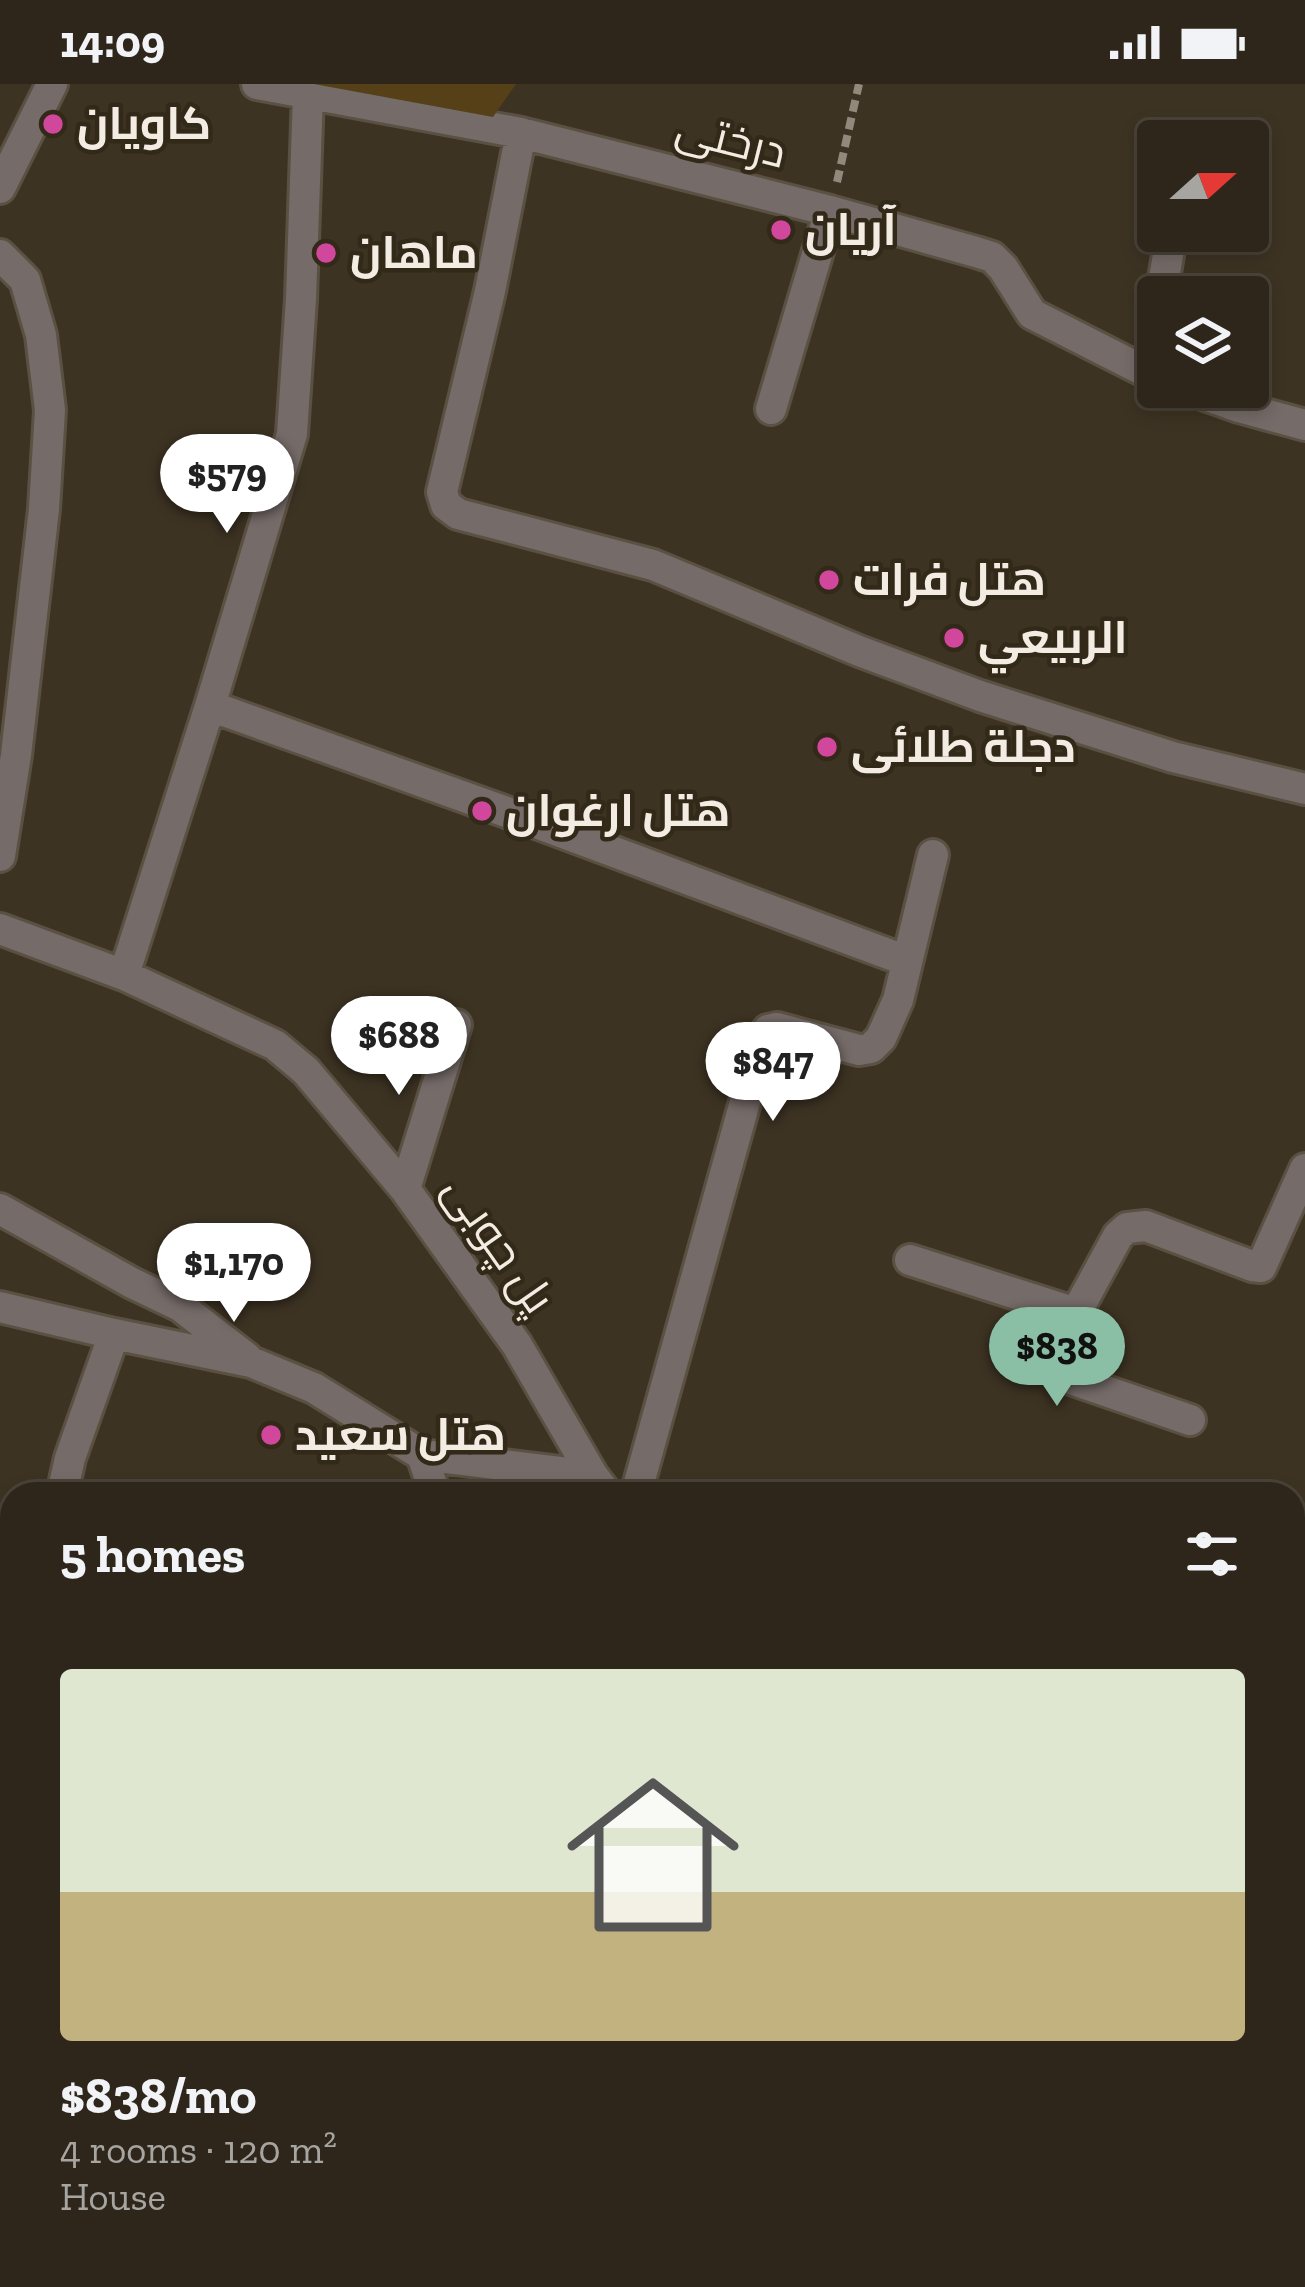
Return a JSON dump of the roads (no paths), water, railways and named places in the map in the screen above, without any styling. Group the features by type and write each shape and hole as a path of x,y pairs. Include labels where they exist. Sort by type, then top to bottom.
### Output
{"street":[{"path":"0,188 52,84"},
{"name":"درختی","path":"257,84 521,134 992,257 1032,314 1137,368"},
{"path":"124,975 292,434 308,93"},
{"path":"521,134 442,492 446,505 458,514 653,565 980,696 1173,757 1305,789"},
{"path":"771,409 830,212"},
{"path":"0,255 25,280 41,335 50,410 44,509 0,856"},
{"path":"1243,408 1305,425"},
{"path":"210,706 908,961"},
{"path":"639,1482 763,1037 777,1028 859,1050 871,1048 881,1038 898,1000 933,855"},
{"name":"پل چوبی","path":"0,929 124,975 274,1045 306,1072 405,1190 517,1345 598,1482"},
{"path":"405,1190 456,1025"},
{"path":"1190,1420 1059,1371 1055,1362 1076,1313 1127,1228 1146,1226 1261,1267 1305,1169"},
{"path":"0,1209 180,1306 251,1362"},
{"path":"910,1260 1076,1313"},
{"path":"0,1307 251,1362 314,1388 422,1455 582,1482"},
{"path":"65,1482 114,1334"},
{"path":"422,1455 431,1482"}],"place":[{"name":"کاویان","path":"53,124"},
{"name":"آریان","path":"781,230"},
{"name":"ماهان","path":"326,253"},
{"name":"هتل فرات","path":"829,580"},
{"name":"الربيعي","path":"954,638"},
{"name":"دجلة طلائی","path":"827,747"},
{"name":"هتل ارغوان","path":"482,811"},
{"name":"هتل سعید","path":"271,1435"}]}
